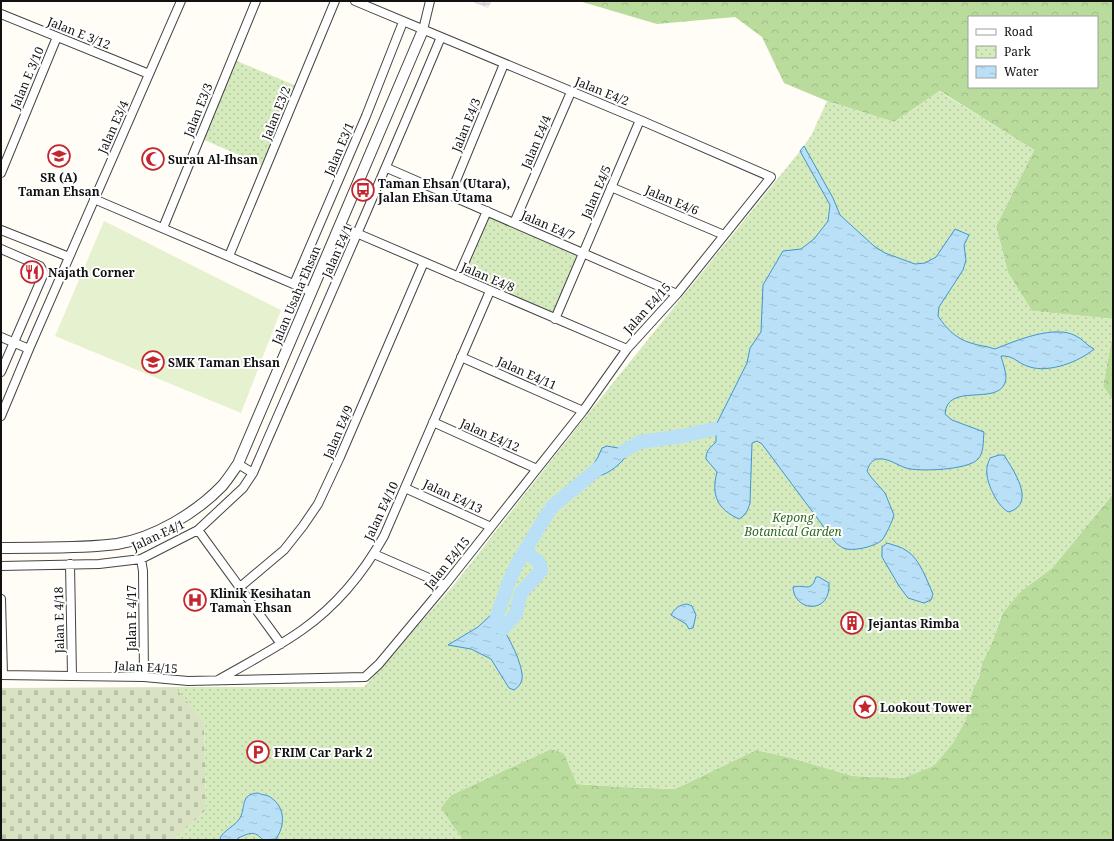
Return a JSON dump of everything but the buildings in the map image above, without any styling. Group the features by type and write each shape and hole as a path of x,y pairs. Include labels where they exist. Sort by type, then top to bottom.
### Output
{"street":[{"name":"Jalan E3/4","path":"1,416 181,1"},
{"name":"Jalan E3/3","path":"163,228 256,1"},
{"name":"Jalan E3/2","path":"229,256 335,1"},
{"name":"Jalan E4/2","path":"354,1 771,176"},
{"name":"Jalan Usaha Ehsan","path":"1,548 81,547 118,543 152,533 163,528 203,503 223,485 238,464 312,292 423,30 430,1"},
{"name":"Jalan E 3/12","path":"1,14 149,74"},
{"name":"Jalan E3/1","path":"294,284 366,116 403,22"},
{"name":"Jalan E 3/10","path":"1,173 58,37"},
{"name":"Jalan E4/1","path":"1,566 99,564 141,559 198,530 242,488 253,473 387,168 440,37"},
{"name":"Jalan E4/3","path":"450,195 504,64"},
{"name":"Jalan E4/4","path":"514,223 571,92"},
{"name":"Jalan E4/5","path":"555,319 640,120"},
{"name":"Jalan E4/7","path":"387,168 677,294"},
{"name":"Jalan E4/15","path":"2,675 144,677 188,682 365,677 379,664 444,585 584,411 627,350 677,294 771,176"},
{"name":"Jalan E4/6","path":"611,187 724,235"},
{"path":"94,199 312,292"},
{"path":"458,277 487,211"},
{"name":"Jalan E4/8","path":"340,226 627,350"},
{"path":"1,230 69,257"},
{"path":"1,249 40,266 44,273 1,372"},
{"name":"Jalan E4/9","path":"240,587 284,550 318,504 340,457 424,262"},
{"name":"Jalan E4/10","path":"217,681 303,630 333,604 361,573 384,536 490,291"},
{"path":"1,337 29,349"},
{"name":"Jalan E4/11","path":"461,357 584,411"},
{"name":"Jalan E4/12","path":"433,422 537,470"},
{"path":"238,464 253,473"},
{"name":"Jalan E4/13","path":"405,488 491,527"},
{"path":"198,530 281,644"},
{"path":"374,554 444,585"},
{"name":"Jalan E 4/17","path":"141,559 143,571 144,677"},
{"name":"Jalan E 4/18","path":"70,564 72,676"},
{"path":"1,599 2,675"}],"shaded area":[{"path":"470,1 492,1 488,8"}],"green space":[{"path":"579,1 1113,1 1113,319 1032,311 1008,273 996,226 1034,150 940,91 894,122 827,101 784,83 762,37 735,17 657,24"},
{"path":"232,59 299,87 266,167 200,138"},
{"name":"Kepong Botanical Garden","path":"939,91 1034,150 996,226 1008,273 1032,311 1113,319 1113,332 1103,386 1113,401 1113,494 1052,568 1020,592 1002,614 991,645 982,663 979,677 973,689 966,720 953,743 934,766 904,778 853,776 792,758 756,750 675,789 622,787 577,784 564,753 551,749 451,795 441,808 463,840 174,840 206,810 204,722 175,687 364,687 453,586 575,430 800,151 811,136 827,101 894,122"},
{"path":"487,211 583,253 555,319 458,277"},
{"path":"104,221 281,310 241,413 55,336"},
{"path":"1113,332 1113,401 1103,386"},
{"path":"1113,494 1113,840 463,840 440,808 451,795 551,749 564,753 577,784 675,789 756,750 792,758 853,776 904,778 966,720 973,689 979,677 982,663 991,645 1003,612 1021,591 1052,568"},
{"path":"175,687 204,721 206,810 174,840 1,840 1,688"}],"water":[{"path":"804,146 833,198 840,215 874,246 885,253 915,264 925,263 936,257 955,229 969,235 964,245 966,260 963,270 939,307 938,316 944,325 956,336 974,344 995,349 1024,338 1057,332 1067,333 1078,337 1094,349 1088,354 1072,362 1046,369 1030,367 1013,358 1001,356 1006,380 1000,390 992,393 962,396 954,399 948,404 945,414 952,420 984,432 981,454 973,463 955,468 921,470 906,468 882,459 873,461 867,471 885,493 894,515 889,528 879,543 869,547 857,549 843,548 835,542 762,444 757,441 752,443 750,503 746,512 739,519 725,511 721,506 715,488 717,472 706,459 708,451 716,442 714,429 747,363 750,348 761,332 763,285 783,251 801,249 814,239 828,221 830,205 800,151"},
{"path":"640,442 618,465 610,471 585,479 602,448 607,446 618,448"},
{"path":"1004,455 1013,469 1022,494 1021,501 1017,508 1009,512 1001,506 991,490 988,478 987,468 990,458"},
{"path":"887,543 905,550 916,559 933,594 931,600 924,603 908,598 882,557 882,547"},
{"path":"816,577 819,577 829,583 828,593 824,601 819,605 805,605 799,601 795,595 793,587 810,586"},
{"path":"687,604 692,606 696,615 693,628 689,629 686,624 671,615 678,607"},
{"path":"494,612 511,642 521,667 521,681 514,690 509,688 491,659 471,649 448,645 478,627"},
{"path":"258,793 270,797 279,806 281,811 282,823 276,839 263,840 252,833 238,838 238,840 221,840 220,838 222,835 240,818 246,798 252,794"}],"waterway":[{"path":"624,451 640,442 683,436 714,429"},
{"path":"497,616 508,584 517,564 544,519 553,506 600,467"},
{"path":"503,629 516,614 521,593 541,571 539,562 525,551"}],"place":[{"name":"SR (A) Taman Ehsan","path":"59,156"},
{"name":"Surau Al-Ihsan","path":"153,159"},
{"name":"Taman Ehsan (Utara), Jalan Ehsan Utama","path":"363,190"},
{"name":"Najath Corner","path":"32,272"},
{"name":"SMK Taman Ehsan","path":"153,362"},
{"name":"Klinik Kesihatan Taman Ehsan","path":"195,600"},
{"name":"Jejantas Rimba","path":"852,623"},
{"name":"Lookout Tower","path":"865,707"},
{"name":"FRIM Car Park 2","path":"258,752"}]}
